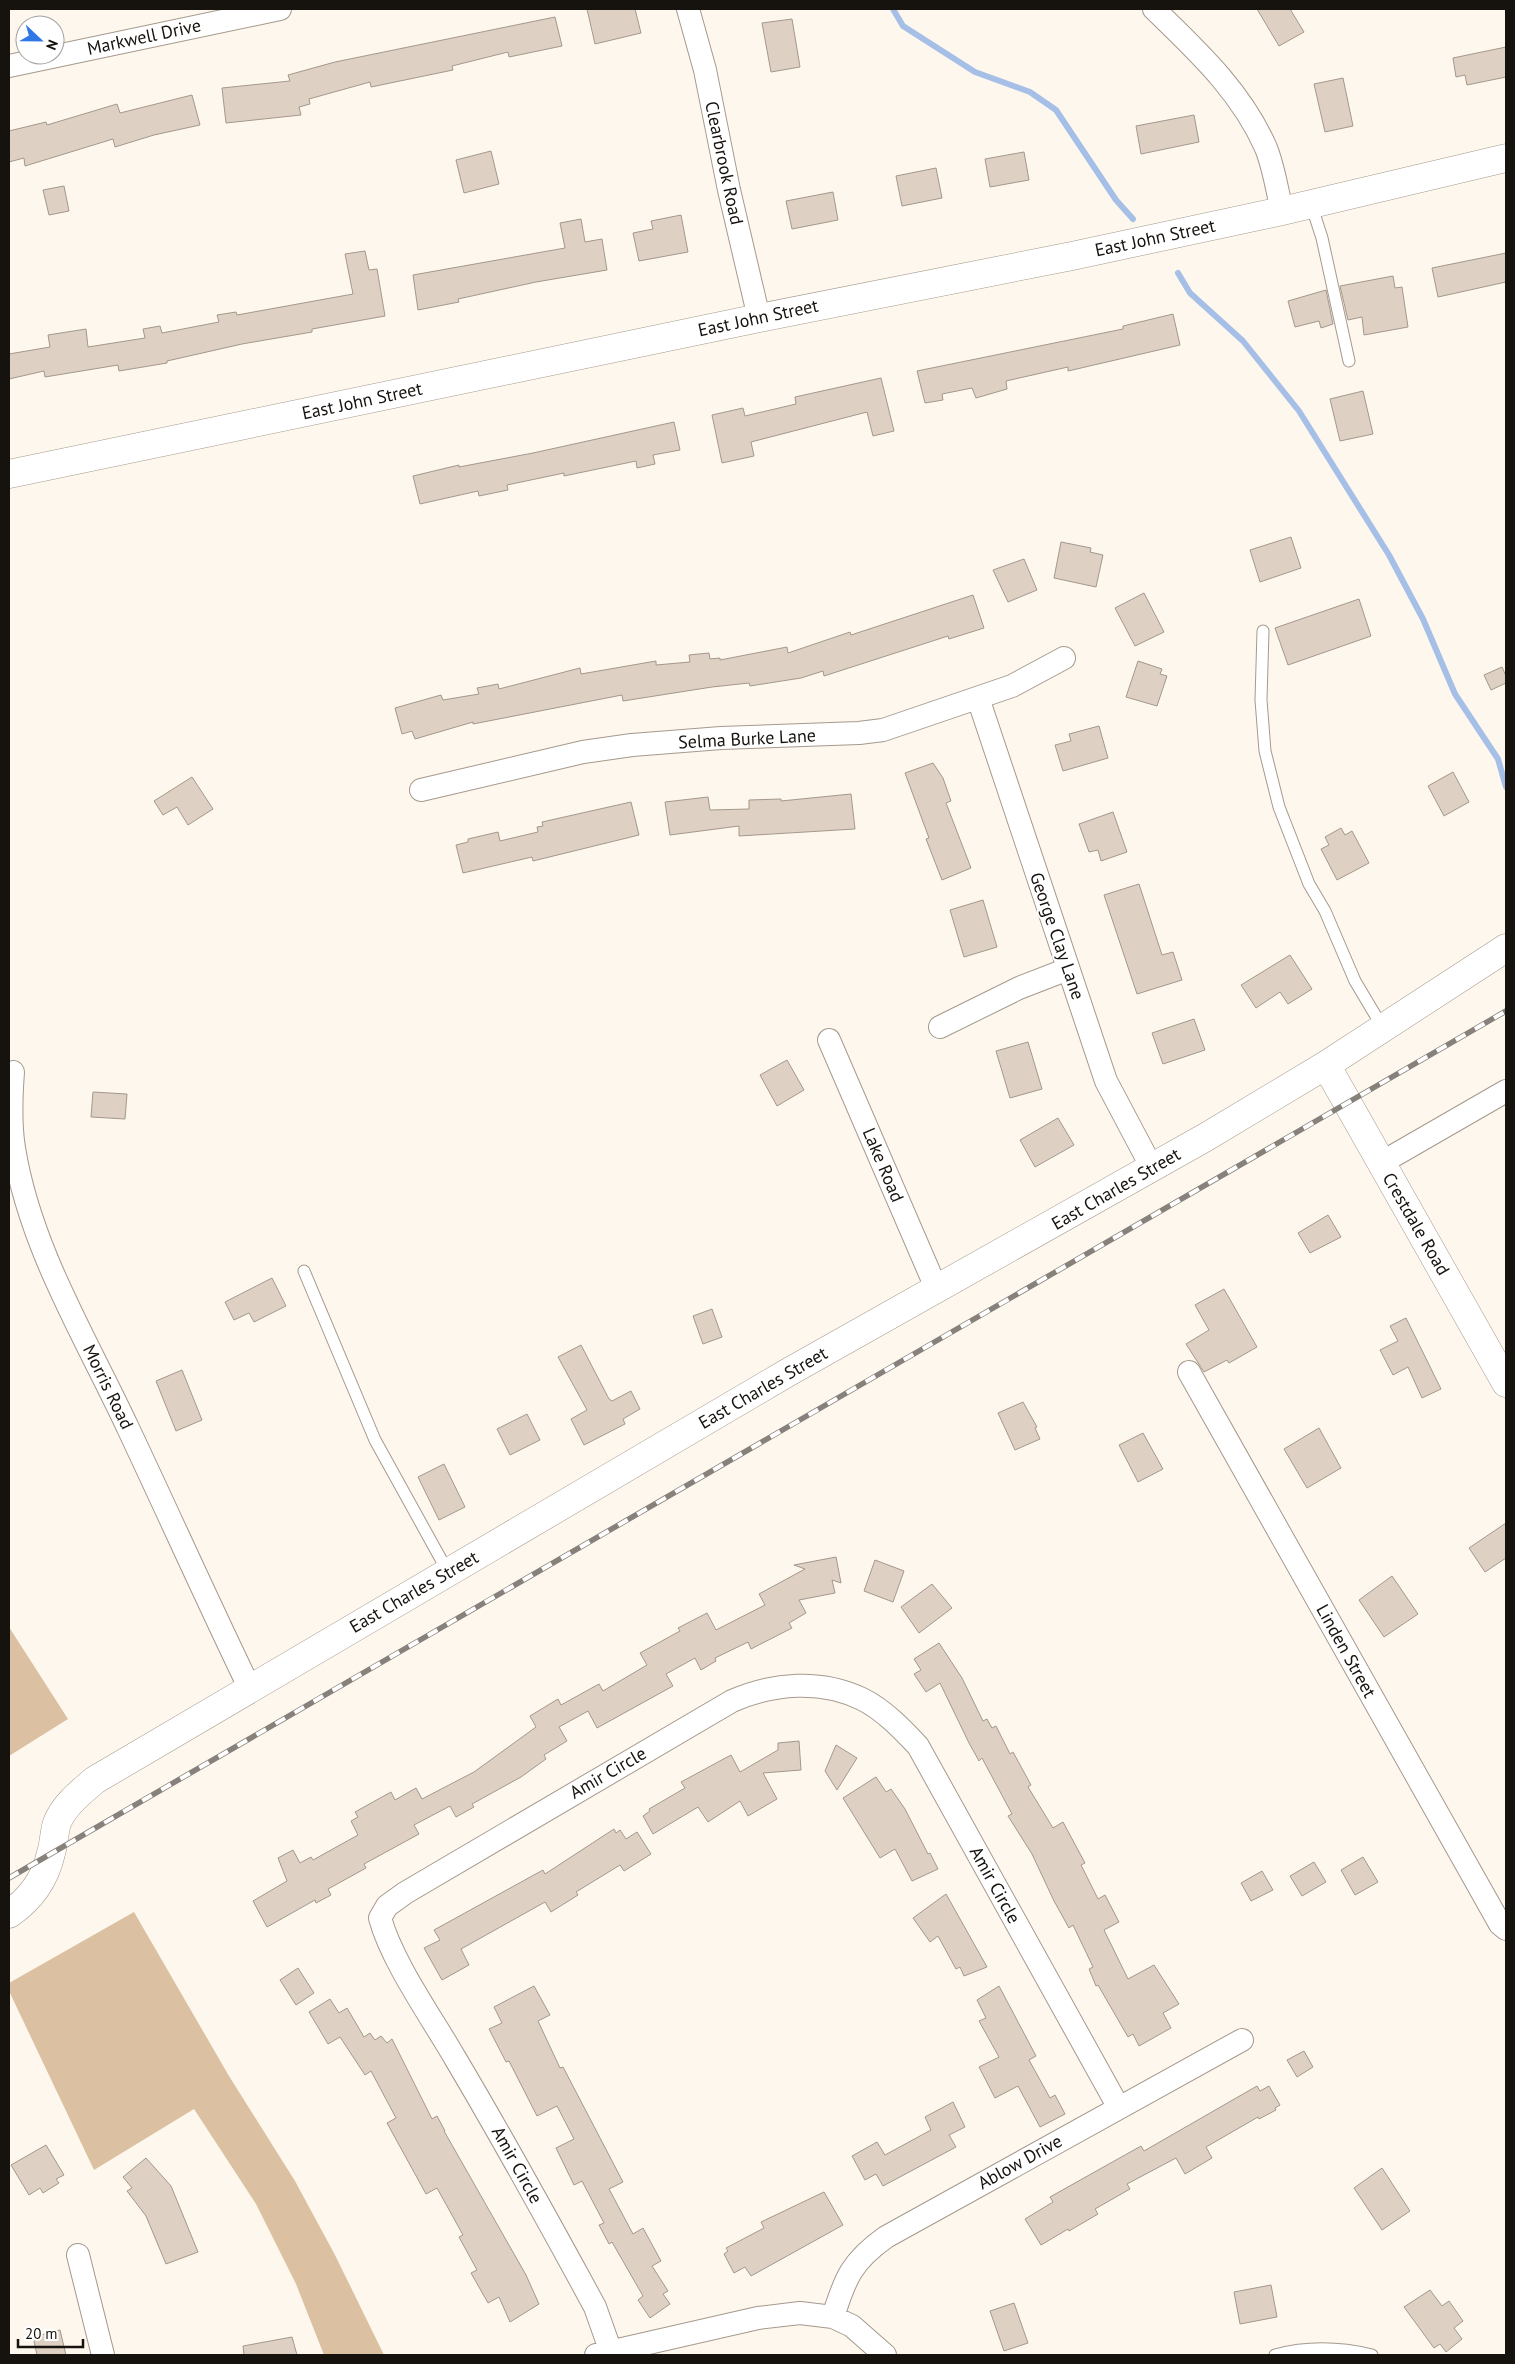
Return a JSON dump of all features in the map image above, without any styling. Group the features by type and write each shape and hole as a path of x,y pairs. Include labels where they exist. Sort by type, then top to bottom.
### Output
{"street":[{"name":"Markwell Drive","path":"9,66 280,9"},
{"name":"Clearbrook Road","path":"688,9 705,70 729,190 759,318"},
{"path":"1154,9 1217,71 1246,110 1266,148 1282,211"},
{"name":"East John Street","path":"9,474 759,318 1072,256 1282,211 1506,158"},
{"name":"Selma Burke Lane","path":"421,790 583,752 721,738 859,733 883,730 1012,686 1064,658"},
{"name":"George Clay Lane","path":"978,698 1106,1081 1152,1168"},
{"name":"East Charles Street","path":"9,1914 25,1903 39,1886 51,1853 57,1823 74,1798 94,1780 787,1373 1152,1168 1326,1065 1506,948"},
{"path":"940,1027 1019,988 1068,969"},
{"name":"Lake Road","path":"829,1040 937,1290"},
{"name":"Crestdale Road","path":"1326,1065 1506,1383"},
{"name":"Morris Road","path":"13,1072 11,1110 16,1180 54,1276 108,1385 250,1689"},
{"path":"1381,1163 1506,1091"},
{"name":"Linden Street","path":"1189,1372 1500,1924 1506,1929"},
{"name":"Amir Circle","path":"603,2353 595,2307 491,2119 411,1982 384,1932 380,1918 387,1906 406,1893 732,1701 753,1692 773,1687 794,1685 838,1690 863,1699 883,1712 902,1729 918,1746 1118,2108"},
{"name":"Ablow Drive","path":"834,2317 847,2278 866,2251 886,2237 1242,2040"},
{"path":"78,2255 103,2355"},
{"path":"603,2353 758,2318 800,2313 834,2317 852,2326 885,2355"}],"lane":[{"path":"1311,204 1322,238 1349,361"},
{"path":"1263,631 1261,700 1265,751 1279,807 1309,884 1325,911 1355,981 1383,1028"},
{"path":"304,1270 375,1440 448,1572"},
{"path":"1275,2355 1317,2347 1344,2349 1372,2355"}],"shaded area":[{"path":"9,1627 68,1719 9,1756"},
{"path":"134,1912 229,2076 295,2181 335,2255 384,2355 324,2355 296,2284 256,2204 194,2109 94,2170 9,1991 9,1983"}],"building":[{"path":"587,9 635,9 641,33 595,44"},
{"path":"1257,9 1290,9 1304,32 1279,46"},
{"path":"555,17 562,46 509,57 508,52 452,66 453,70 371,87 370,82 309,99 310,104 299,107 301,115 226,123 222,88 290,81 288,75 335,62"},
{"path":"792,19 800,67 771,72 762,23"},
{"path":"1506,47 1506,77 1467,85 1465,75 1456,77 1453,58"},
{"path":"1343,78 1353,126 1325,132 1314,84"},
{"path":"192,95 200,125 154,135 115,147 113,139 25,166 24,158 9,162 9,131 46,122 47,125 117,104 120,113"},
{"path":"1194,115 1199,142 1141,154 1136,126"},
{"path":"491,151 499,184 464,193 456,160"},
{"path":"1024,152 1029,180 990,187 985,159"},
{"path":"936,168 942,198 902,206 896,176"},
{"path":"64,186 69,211 49,215 43,190"},
{"path":"833,192 838,220 792,229 786,201"},
{"path":"681,215 688,252 639,261 633,233 653,229 651,221"},
{"path":"581,219 585,242 602,239 607,270 536,282 458,299 459,302 418,310 413,275 565,248 560,223"},
{"path":"365,251 369,270 377,269 385,316 312,329 312,332 242,344 167,361 167,363 119,371 118,365 45,377 44,371 9,379 9,354 50,347 48,335 86,329 88,347 145,338 143,329 160,326 162,333 219,322 217,315 236,312 237,315 353,294 345,254"},
{"path":"1506,253 1506,282 1438,297 1432,268"},
{"path":"1393,276 1395,288 1402,287 1408,327 1364,335 1362,317 1348,320 1340,286"},
{"path":"1326,290 1333,324 1321,328 1319,321 1295,327 1288,301"},
{"path":"1173,314 1180,345 1068,371 1068,367 1006,381 1007,389 976,398 972,388 942,394 943,400 925,403 917,371 1123,329 1123,326"},
{"path":"881,378 894,431 873,436 867,412 751,442 754,456 722,463 712,415 743,408 745,416 796,404 795,397"},
{"path":"1363,391 1373,434 1340,441 1330,399"},
{"path":"674,422 680,450 653,455 655,464 637,468 636,461 564,476 564,473 507,485 508,490 479,496 478,491 420,504 413,476 459,465 459,467 533,453"},
{"path":"1291,537 1301,568 1260,582 1250,550"},
{"path":"1061,542 1091,548 1090,552 1103,555 1096,587 1054,578"},
{"path":"1024,559 1037,590 1008,602 993,570"},
{"path":"1144,593 1164,632 1135,646 1115,608"},
{"path":"973,595 984,628 949,639 948,636 824,676 823,671 801,678 750,686 749,683 712,687 623,701 622,695 473,724 473,722 415,739 412,731 402,734 395,708 441,695 443,700 479,694 477,688 498,684 499,689 580,668 581,674 656,661 656,665 690,662 689,655 709,653 710,659 720,658 720,660 787,647 788,653 850,632 851,635"},
{"path":"1359,599 1371,636 1288,665 1275,628"},
{"path":"1138,661 1162,669 1160,674 1167,676 1157,706 1126,697"},
{"path":"1502,667 1506,676 1506,683 1491,690 1484,675"},
{"path":"1099,726 1108,758 1063,771 1055,745 1071,741 1069,734"},
{"path":"933,763 943,778 951,801 946,803 971,868 942,880 926,839 929,838 905,773"},
{"path":"1453,772 1469,802 1444,816 1428,786"},
{"path":"192,777 213,809 188,825 177,807 163,815 154,801"},
{"path":"851,794 855,829 739,836 739,826 670,835 665,802 708,797 710,810 749,809 749,800 781,799 781,801"},
{"path":"631,802 639,835 533,861 532,857 463,873 456,845 468,842 468,839 498,832 500,841 538,832 537,827 543,826 542,822"},
{"path":"1113,812 1127,852 1101,861 1098,850 1089,852 1079,824"},
{"path":"1341,828 1345,835 1352,831 1369,863 1337,880 1321,849 1329,845 1325,837"},
{"path":"1139,884 1162,955 1173,952 1182,980 1137,994 1104,895"},
{"path":"983,900 997,947 964,957 950,910"},
{"path":"1290,955 1312,989 1288,1004 1280,992 1256,1008 1241,985"},
{"path":"1194,1019 1205,1050 1163,1064 1152,1033"},
{"path":"1028,1042 1042,1089 1010,1098 996,1051"},
{"path":"787,1060 804,1090 777,1106 760,1075"},
{"path":"93,1092 127,1094 125,1119 91,1117"},
{"path":"1058,1118 1074,1145 1035,1167 1020,1140"},
{"path":"1328,1215 1341,1237 1310,1253 1298,1233"},
{"path":"272,1278 286,1306 254,1322 249,1313 234,1320 225,1302"},
{"path":"1224,1289 1257,1347 1229,1363 1227,1360 1204,1372 1186,1344 1209,1330 1195,1305"},
{"path":"712,1309 722,1337 703,1344 693,1316"},
{"path":"1406,1318 1441,1389 1422,1398 1408,1367 1393,1375 1380,1350 1398,1341 1390,1326"},
{"path":"581,1345 609,1399 612,1401 631,1391 640,1409 623,1419 625,1424 584,1445 571,1419 587,1410 558,1357"},
{"path":"182,1370 202,1420 176,1431 156,1381"},
{"path":"1023,1402 1037,1427 1035,1428 1040,1439 1015,1450 998,1413"},
{"path":"527,1414 540,1440 510,1455 497,1429"},
{"path":"1319,1428 1341,1468 1307,1488 1284,1449"},
{"path":"1143,1433 1163,1469 1138,1482 1119,1445"},
{"path":"444,1464 465,1507 439,1520 418,1477"},
{"path":"1506,1523 1506,1558 1485,1572 1469,1548"},
{"path":"836,1557 841,1583 832,1580 835,1593 799,1600 806,1613 789,1623 792,1628 751,1649 748,1642 715,1658 716,1661 701,1670 695,1658 666,1674 673,1686 597,1728 588,1711 559,1727 567,1741 544,1755 546,1759 521,1777 472,1804 474,1807 456,1817 450,1806 414,1825 419,1834 364,1864 366,1868 328,1889 331,1895 316,1903 315,1900 267,1927 253,1901 287,1881 278,1858 293,1850 300,1863 311,1857 313,1860 358,1835 351,1821 358,1817 355,1812 391,1792 395,1800 416,1788 422,1799 474,1772 536,1727 530,1716 558,1699 561,1705 599,1684 603,1691 647,1665 640,1653 680,1631 678,1628 707,1613 716,1630 765,1605 759,1594 805,1569 794,1565"},
{"path":"875,1560 904,1571 893,1602 864,1591"},
{"path":"1392,1576 1418,1614 1384,1637 1359,1600"},
{"path":"932,1584 952,1608 919,1633 901,1607"},
{"path":"939,1643 962,1678 983,1721 987,1719 992,1728 996,1726 1010,1754 1013,1752 1031,1785 1028,1787 1053,1828 1063,1822 1085,1863 1081,1865 1098,1899 1105,1895 1119,1922 1104,1930 1128,1979 1154,1965 1179,2004 1163,2013 1171,2028 1139,2046 1133,2034 1128,2037 1098,1985 1096,1986 1089,1969 1093,1967 1073,1925 1069,1928 1054,1901 1032,1854 1008,1816 1012,1814 982,1758 979,1761 969,1743 940,1683 926,1692 914,1674 921,1670 914,1659"},
{"path":"799,1741 801,1770 763,1773 777,1799 748,1816 740,1801 708,1822 698,1807 653,1834 643,1816 650,1811 649,1809 685,1788 681,1782 731,1755 740,1772 778,1750 778,1743"},
{"path":"836,1745 857,1758 837,1790 825,1771"},
{"path":"876,1777 886,1792 891,1789 905,1809 928,1854 930,1853 938,1869 912,1881 895,1849 880,1858 843,1798"},
{"path":"614,1829 616,1833 620,1830 626,1839 637,1832 651,1854 624,1871 620,1865 576,1892 578,1895 551,1912 545,1902 461,1949 469,1965 442,1980 424,1948 440,1940 434,1930 543,1870 545,1874"},
{"path":"1363,1857 1378,1882 1355,1895 1341,1870"},
{"path":"1314,1862 1326,1882 1302,1896 1290,1876"},
{"path":"1262,1871 1273,1890 1251,1901 1241,1883"},
{"path":"946,1894 987,1967 964,1976 960,1967 956,1969 938,1936 930,1942 913,1918"},
{"path":"298,1968 314,1993 296,2005 280,1980"},
{"path":"534,1986 550,2015 538,2021 560,2068 563,2067 623,2182 609,2189 633,2234 643,2228 661,2261 652,2266 668,2291 663,2294 670,2304 650,2318 638,2300 643,2296 612,2242 609,2244 599,2225 604,2223 582,2181 574,2185 556,2148 574,2139 557,2106 537,2116 509,2061 506,2062 489,2029 502,2023 494,2007"},
{"path":"999,1986 1036,2056 1029,2060 1050,2098 1055,2095 1065,2114 1040,2127 1018,2086 995,2098 979,2067 999,2057 979,2021 986,2018 977,2000"},
{"path":"330,1999 339,2013 347,2008 364,2037 370,2033 375,2040 381,2036 387,2043 392,2039 432,2119 437,2116 526,2275 539,2304 510,2322 499,2297 488,2303 471,2273 477,2270 459,2237 463,2235 437,2188 426,2194 387,2123 396,2118 371,2071 365,2075 340,2037 328,2044 309,2012"},
{"path":"1304,2051 1313,2067 1297,2077 1287,2060"},
{"path":"1257,2086 1260,2091 1269,2086 1280,2105 1275,2108 1276,2110 1259,2119 1258,2117 1206,2147 1212,2158 1185,2174 1176,2158 1127,2184 1130,2189 1095,2209 1098,2214 1041,2245 1025,2219 1053,2202 1050,2197 1141,2146 1144,2151"},
{"path":"953,2102 965,2127 949,2135 956,2147 883,2186 876,2174 865,2180 852,2156 877,2142 885,2155 931,2130 925,2117"},
{"path":"46,2145 64,2175 56,2179 59,2183 43,2193 40,2188 29,2195 11,2165"},
{"path":"146,2158 171,2186 198,2252 166,2264 146,2216 127,2191 132,2188 123,2177"},
{"path":"1382,2168 1410,2211 1382,2230 1354,2188"},
{"path":"824,2192 843,2225 751,2276 745,2267 734,2273 724,2254 728,2251 726,2248 764,2228 761,2222"},
{"path":"1271,2285 1277,2317 1240,2324 1234,2292"},
{"path":"1430,2290 1442,2306 1449,2301 1463,2321 1454,2328 1462,2339 1446,2352 1440,2344 1434,2348 1404,2307"},
{"path":"1014,2303 1028,2343 1004,2351 990,2311"},
{"path":"60,2330 66,2355 37,2355 33,2337"},
{"path":"292,2337 297,2355 244,2355 243,2346"}],"waterway":[{"path":"893,9 903,26 975,72 1030,92 1056,110 1116,200 1133,219"},
{"path":"1178,273 1190,293 1243,341 1299,411 1389,555 1423,619 1455,694 1498,759 1506,787"}],"railway":[{"path":"9,1878 1506,1011"}]}
